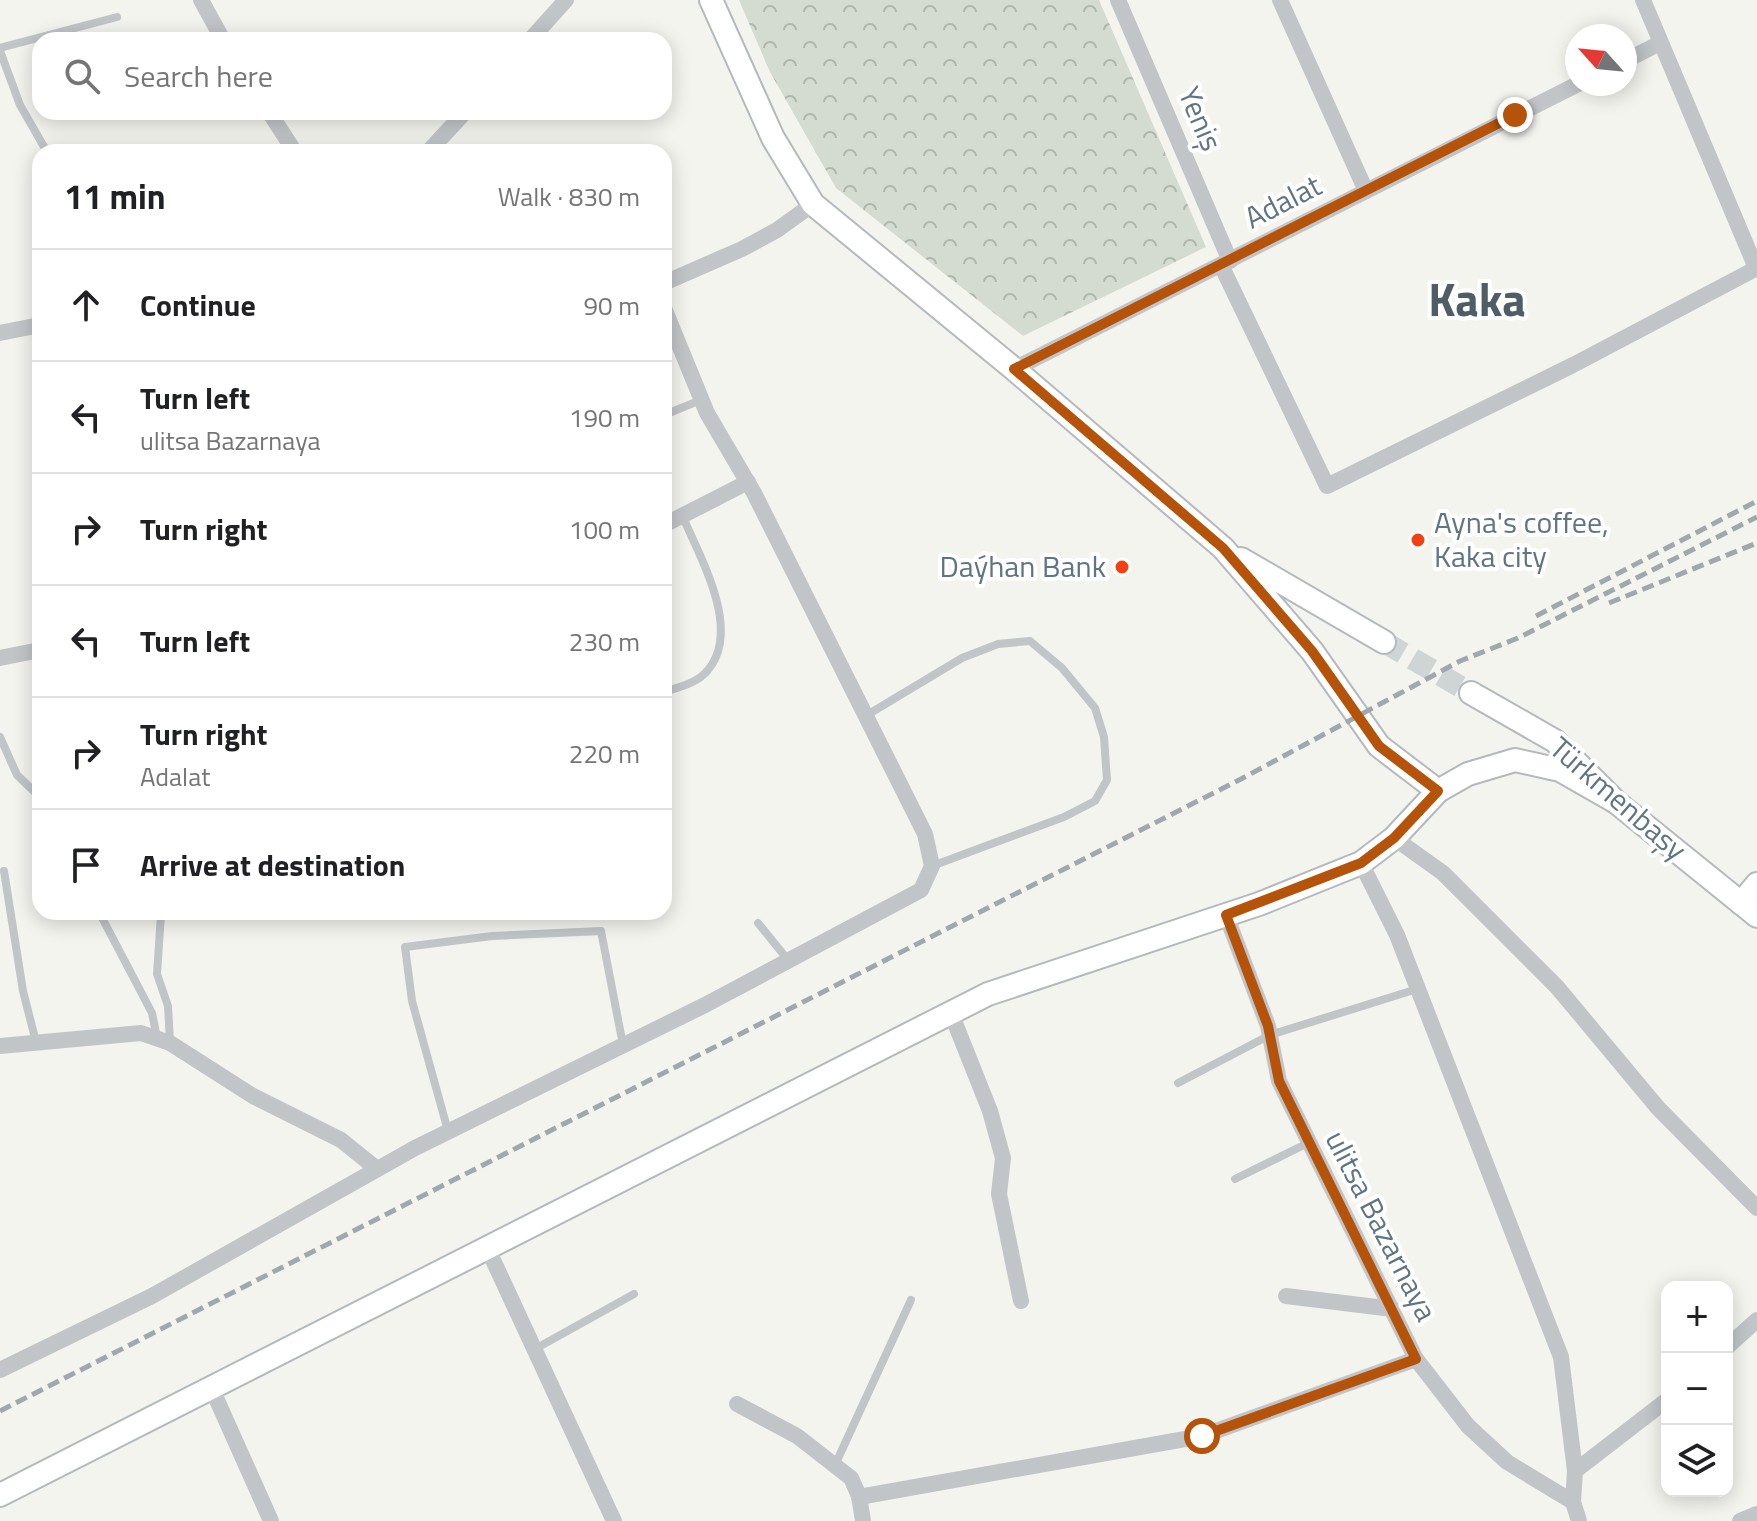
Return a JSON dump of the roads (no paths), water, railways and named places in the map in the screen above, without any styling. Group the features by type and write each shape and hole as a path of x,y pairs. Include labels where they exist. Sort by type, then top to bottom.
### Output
{"street":[{"path":"201,0 219,32"},
{"path":"537,32 566,0"},
{"path":"711,0 773,138 813,204 1014,369 1223,548 1312,651 1379,746 1438,791"},
{"name":"Yeniş","path":"1118,0 1225,263 1327,486 1573,365 1757,268"},
{"path":"1280,0 1366,191"},
{"path":"1643,0 1757,268"},
{"path":"1637,55 1660,43"},
{"name":"Adalat","path":"1014,369 1565,91"},
{"path":"274,120 290,144"},
{"path":"435,144 458,120"},
{"path":"672,279 742,249 777,230 813,204"},
{"path":"0,333 32,327"},
{"path":"0,1370 152,1296 448,1131 623,1045 921,890 932,866 925,834 748,482 701,400 672,328"},
{"path":"672,522 748,482"},
{"path":"1223,548 1384,642"},
{"path":"0,658 32,652"},
{"name":"Türkmenbaşy","path":"1471,693 1555,741 1616,802 1749,909"},
{"path":"0,1495 988,994 1226,915 1361,863 1394,838 1438,791 1468,774 1515,760 1560,770 1616,802"},
{"path":"1394,838 1443,873 1557,987 1658,1108 1757,1208"},
{"path":"1361,863 1397,935 1561,1357 1575,1471 1573,1502 1579,1521"},
{"path":"1749,909 1757,884"},
{"name":"ulitsa Bazarnaya","path":"1226,915 1270,1035 1279,1081 1416,1359 1468,1426 1497,1453 1573,1502"},
{"path":"951,1013 990,1111 1003,1158 999,1194 1021,1301"},
{"path":"0,1046 141,1033 163,1041 253,1096 341,1140 377,1169"},
{"path":"487,1247 614,1521"},
{"path":"1286,1296 1393,1309"},
{"path":"1733,1342 1757,1320"},
{"path":"859,1497 1202,1436 1416,1359"},
{"path":"212,1389 271,1521"},
{"path":"737,1404 797,1436 851,1478 859,1497 863,1521"},
{"path":"1575,1471 1661,1405"},
{"path":"1740,1521 1757,1514"}],"lane":[{"path":"64,32 117,17"},
{"path":"32,41 0,50 20,105 42,144"},
{"path":"672,412 701,400"},
{"path":"672,690 690,684 709,670 721,642 720,609 683,517"},
{"path":"867,715 962,658 998,644 1030,641 1062,668 1095,708 1104,737 1107,780 1095,801 1021,834 932,866"},
{"path":"0,737 17,775 32,789"},
{"path":"4,871 23,991 36,1042"},
{"path":"103,920 152,1013 163,1041"},
{"path":"161,920 157,974 168,1006 163,1041"},
{"path":"758,923 789,960"},
{"path":"448,1131 412,1001 405,947 492,936 601,931 623,1045"},
{"path":"1178,1083 1270,1035 1417,989"},
{"path":"1235,1179 1308,1143"},
{"path":"534,1350 634,1294"},
{"path":"835,1466 911,1300"}],"tunnel":[{"path":"1384,642 1471,693"}],"railway":[{"path":"1536,616 1757,501"},
{"path":"0,1411 1241,779 1460,661 1518,638 1757,517"},
{"path":"1609,603 1757,543"}],"place":[{"name":"Ayna's coffee, Kaka city","path":"1418,540"},
{"name":"Daýhan Bank","path":"1122,567"}],"district":[{"name":"Kaka","path":"1477,300"}]}
